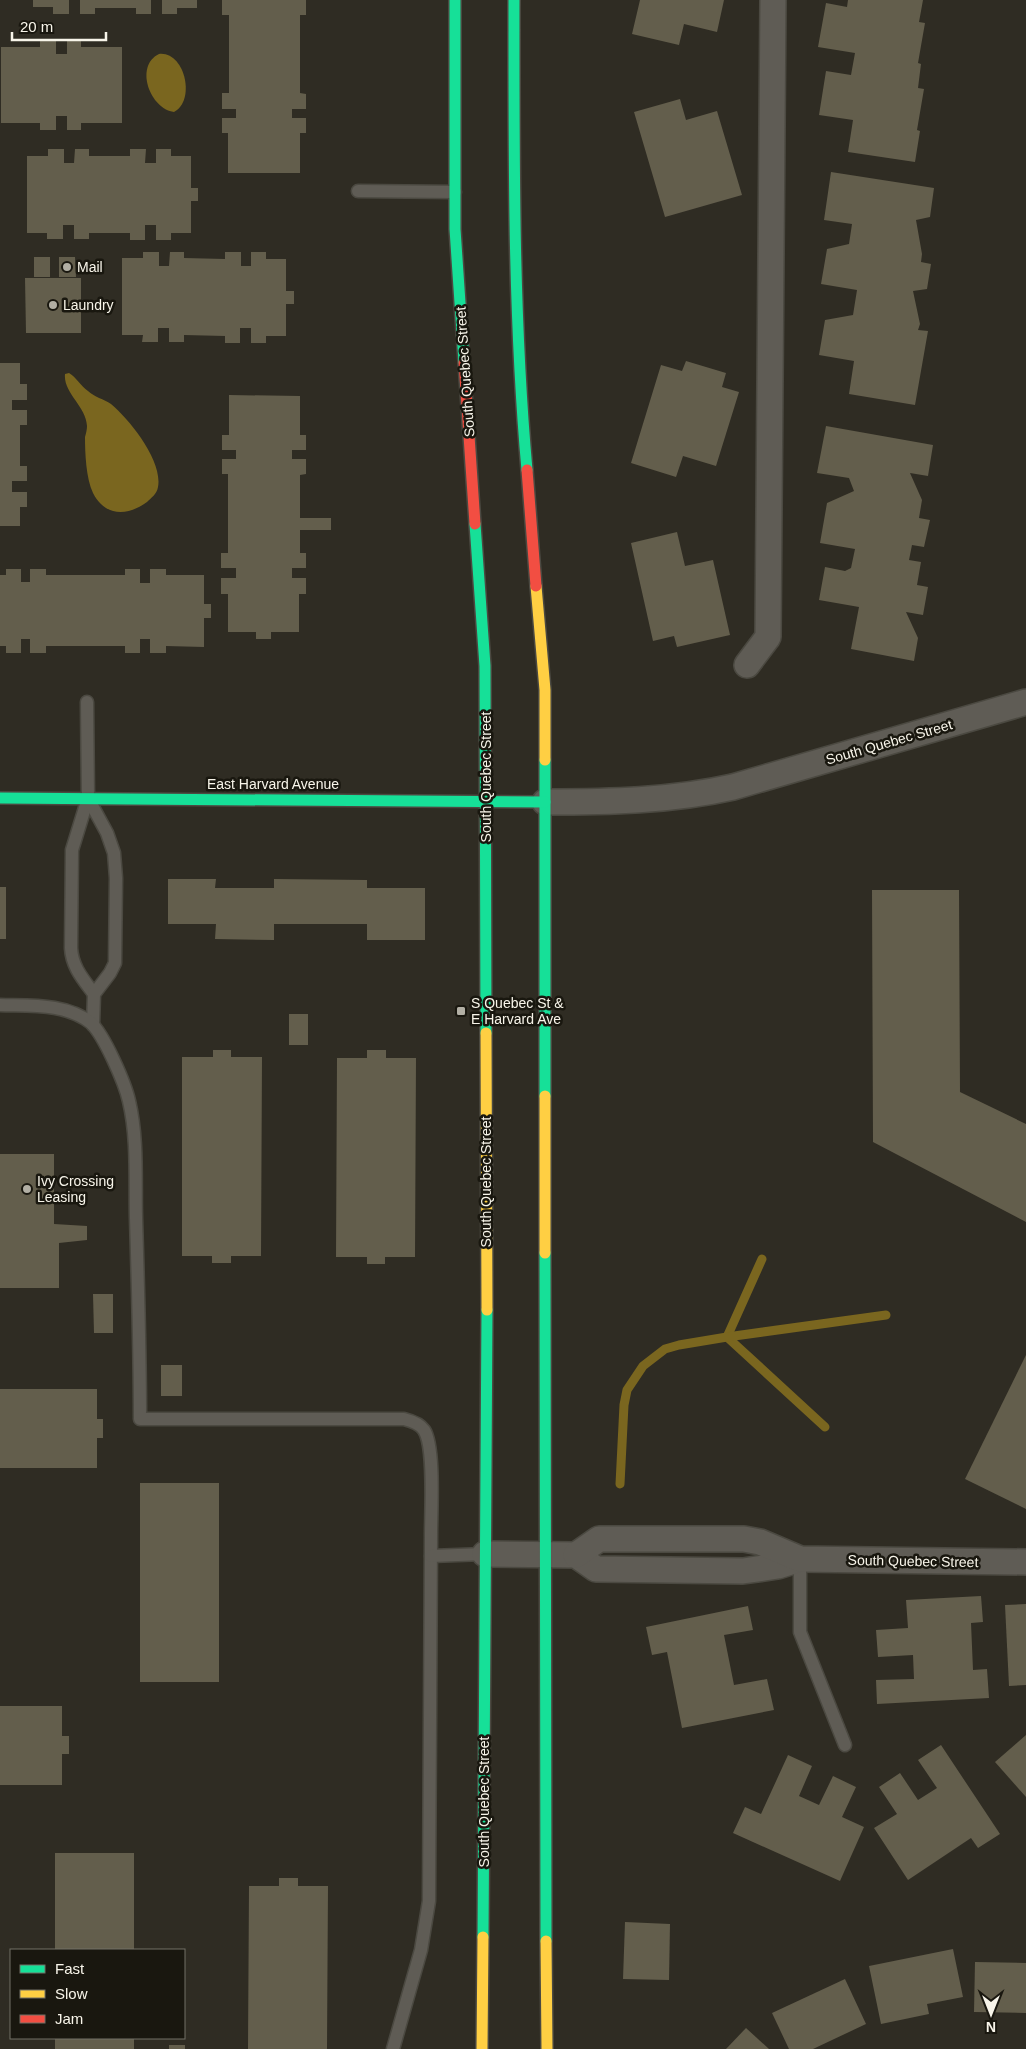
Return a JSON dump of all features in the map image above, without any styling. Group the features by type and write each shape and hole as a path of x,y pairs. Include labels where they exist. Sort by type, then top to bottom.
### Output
{"main road":[{"name":"South Quebec Street","path":"455,0 455,192 459,300 486,666 486,1554 482,2049"},
{"path":"514,0 514,211 517,327 521,402 545,690 547,2049"},
{"name":"East Harvard Avenue","path":"0,798 545,802"}],"street":[{"path":"747,664 768,637 773,0"},
{"name":"South Quebec Street","path":"545,802 621,801 698,795 733,787 1026,702"},
{"name":"South Quebec Street","path":"486,1554 576,1555 596,1569 743,1571 778,1566 800,1559 1026,1562"}],"lane":[{"path":"358,191 455,192"},
{"path":"87,702 88,798 72,850 70,948 72,963 75,969 94,994"},
{"path":"88,798 112,842 116,878 115,963 110,974 94,994 93,1025"},
{"path":"0,1006 60,1009 76,1014 93,1025 120,1073 128,1096 135,1150 140,1419 385,1418 412,1422 424,1430 428,1445 431,1477 429,1901 421,1950 394,2048"},
{"path":"431,1556 486,1554"},
{"path":"800,1559 800,1632 845,1744"}],"shaded area":[{"path":"159,54 168,55 175,60 185,78 185,98 181,106 174,112 165,109 158,103 148,86 147,68 151,60"},
{"path":"69,373 90,393 111,404 119,411 144,442 155,465 158,487 154,496 140,507 125,512 110,510 98,501 93,493 86,465 86,419 67,387 65,374"}],"building":[{"path":"33,0 69,0 69,14 53,14 53,7 33,7"},
{"path":"80,0 151,0 151,14 136,14 136,8 95,8 95,14 80,14"},
{"path":"162,0 197,0 197,8 177,8 177,14 162,14"},
{"path":"222,0 306,0 306,15 300,15 300,93 306,94 306,109 292,109 292,118 306,118 306,133 300,133 300,173 228,173 228,133 222,133 222,118 236,118 236,109 222,109 222,93 229,93 229,15 222,15"},
{"path":"640,0 724,0 717,32 684,24 679,45 632,34"},
{"path":"848,0 923,0 919,22 925,23 918,63 921,64 918,88 924,89 917,130 920,131 915,162 848,152 853,120 819,115 826,71 851,75 855,53 818,47 826,3 847,7"},
{"path":"40,40 56,40 56,54 67,54 67,40 81,40 81,47 122,47 122,123 81,123 81,130 67,130 67,116 56,116 56,130 40,130 40,123 1,123 1,47 40,47"},
{"path":"680,99 686,120 717,111 742,195 665,217 634,112"},
{"path":"48,149 64,149 64,163 74,163 75,149 89,149 89,156 130,156 130,149 146,149 145,163 156,163 156,149 171,149 171,156 191,156 191,188 198,188 198,201 191,201 191,233 171,233 171,240 156,240 156,225 145,225 145,240 130,240 130,233 89,233 89,239 74,239 74,225 63,225 63,239 47,239 47,233 27,233 27,156 48,156"},
{"path":"831,172 934,188 930,217 916,220 922,254 921,262 931,264 927,289 913,291 920,324 918,330 928,331 915,405 849,394 854,361 819,355 825,320 853,315 857,290 821,284 827,249 849,244 852,224 824,220"},
{"path":"143,252 159,252 159,266 169,266 170,252 184,252 184,258 225,259 225,252 241,252 241,266 251,266 251,252 266,252 266,259 286,259 286,291 294,291 294,304 286,304 286,336 266,336 266,343 251,343 251,328 240,328 240,343 225,343 225,336 184,335 184,342 169,342 169,328 158,328 158,342 142,342 143,335 122,335 122,258 143,258"},
{"name":"Mail","path":"34,257 50,257 50,277 34,277"},
{"name":"Mail","path":"59,257 75,257 76,277 59,277"},
{"name":"Laundry","path":"25,278 81,278 81,333 26,333"},
{"path":"686,361 726,373 722,387 739,392 716,466 683,456 676,477 631,463 661,365 682,371"},
{"path":"0,363 20,363 20,384 27,384 27,400 12,400 12,410 27,410 27,425 20,425 20,466 27,466 27,481 12,481 12,492 27,492 27,507 20,507 20,526 0,526"},
{"path":"229,395 300,396 300,435 306,435 306,450 292,450 292,459 306,459 306,474 300,475 300,518 331,518 331,530 300,530 300,553 306,553 306,568 292,568 292,578 306,578 306,594 299,594 299,632 271,632 271,639 256,639 256,632 228,632 228,594 221,594 221,578 236,578 236,568 221,568 221,553 228,553 228,474 222,474 222,459 236,459 236,450 222,450 222,435 229,435"},
{"path":"826,426 933,445 928,476 910,473 922,500 919,518 930,520 924,547 912,545 909,560 921,562 917,585 928,587 923,615 906,612 918,638 914,661 851,649 859,607 819,600 825,567 845,571 851,568 855,549 820,543 827,503 854,491 849,478 817,473"},
{"path":"677,532 685,566 713,560 730,635 677,647 674,636 653,641 631,543"},
{"path":"6,569 21,569 21,582 30,582 30,569 46,569 46,575 125,575 125,569 140,569 140,583 150,583 150,569 166,569 166,575 204,575 204,604 211,604 211,618 204,618 204,647 166,646 166,653 150,653 150,639 140,639 140,653 125,653 125,646 46,646 46,653 30,653 30,639 21,639 21,653 6,653 6,646 0,646 0,575 6,575"},
{"path":"168,879 216,879 215,888 274,888 274,879 367,880 367,888 425,888 425,940 367,940 367,924 274,924 274,940 215,939 216,924 168,924"},
{"path":"0,887 6,887 6,939 0,939"},
{"path":"872,890 959,890 960,1092 1026,1124 1026,1222 873,1142"},
{"path":"289,1014 308,1014 308,1045 289,1045"},
{"path":"213,1050 231,1050 231,1057 262,1057 261,1256 231,1256 231,1263 212,1263 212,1256 182,1256 182,1057 213,1057"},
{"path":"367,1050 386,1050 386,1058 416,1058 415,1257 385,1257 385,1264 367,1264 367,1257 336,1257 337,1058 367,1058"},
{"name":"Ivy Crossing Leasing","path":"0,1154 54,1154 54,1224 87,1226 87,1240 59,1243 59,1288 0,1288"},
{"path":"93,1294 113,1294 113,1333 94,1333"},
{"path":"1026,1355 1026,1509 965,1479"},
{"path":"161,1365 182,1365 182,1396 161,1396"},
{"path":"0,1389 97,1389 97,1419 103,1419 103,1438 97,1438 97,1468 0,1468"},
{"path":"140,1483 219,1483 219,1682 140,1682"},
{"path":"981,1596 983,1622 971,1623 973,1670 987,1669 989,1698 877,1704 876,1680 914,1679 913,1655 878,1657 876,1630 908,1628 906,1600"},
{"path":"1026,1604 1026,1685 1009,1686 1005,1605"},
{"path":"748,1606 753,1630 724,1635 734,1685 767,1679 774,1710 682,1728 667,1652 652,1655 646,1627"},
{"path":"0,1706 62,1706 62,1736 69,1736 69,1754 62,1754 62,1785 0,1785"},
{"path":"1026,1735 1026,1797 995,1762"},
{"path":"941,1745 1000,1834 978,1848 971,1838 908,1880 874,1828 897,1814 879,1787 900,1773 918,1800 937,1788 918,1760"},
{"path":"788,1755 812,1766 799,1796 819,1805 833,1776 856,1787 842,1817 864,1827 840,1881 733,1833 745,1807 761,1814"},
{"path":"55,1853 134,1853 134,1949 55,1949"},
{"path":"279,1878 298,1878 298,1886 328,1886 327,2049 248,2049 249,1886 279,1886"},
{"path":"625,1922 670,1924 669,1980 623,1979"},
{"path":"953,1949 963,1997 927,2004 929,2014 881,2024 869,1966"},
{"path":"975,1962 1026,1963 1026,2013 974,2012"},
{"path":"845,1979 866,2024 813,2049 789,2049 772,2013"},
{"path":"746,2028 769,2049 726,2049"},
{"path":"55,2039 134,2039 134,2049 55,2049"},
{"path":"169,2045 185,2045 185,2049 169,2049"}],"waterway":[{"path":"727,1337 762,1259"},
{"path":"620,1484 624,1405 627,1390 643,1366 665,1349 727,1337 886,1315"},
{"path":"727,1337 825,1427"}],"traffic: fast":[{"path":"455,0 455,229 464,362"},
{"path":"514,0 514,177 517,294 522,411 527,470"},
{"path":"475,524 485,666 486,1033"},
{"path":"545,760 545,1096"},
{"path":"0,798 545,802"},
{"path":"545,1253 546,1941"},
{"path":"483,1937 487,1310"}],"traffic: slow":[{"path":"536,586 545,690 545,760"},
{"path":"486,1033 487,1310"},
{"path":"545,1096 545,1253"},
{"path":"482,2049 483,1937"},
{"path":"546,1941 547,2049"}],"traffic: jam":[{"path":"464,362 475,524"},
{"path":"527,470 536,586"}],"place":[{"name":"Mail","path":"67,267"},
{"name":"Laundry","path":"53,305"},
{"name":"S Quebec St & E Harvard Ave","path":"461,1011"},
{"name":"Ivy Crossing Leasing","path":"27,1189"}]}
